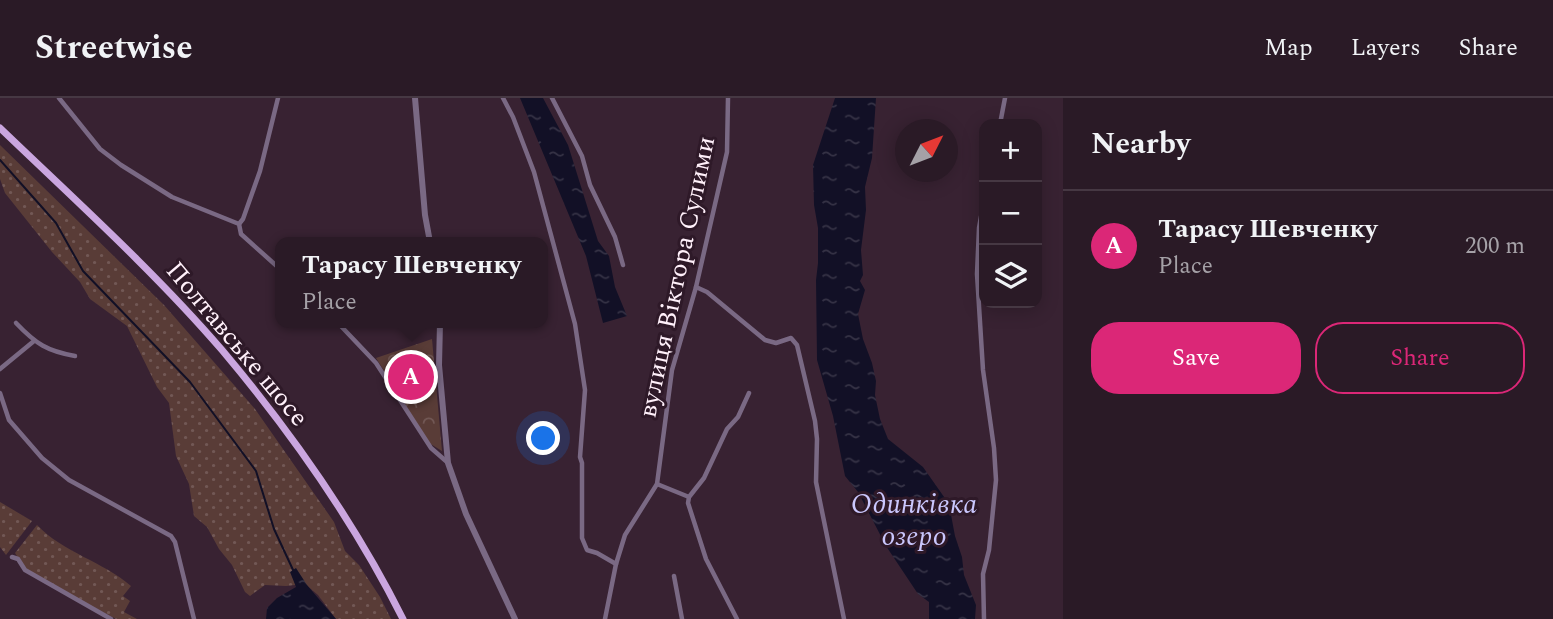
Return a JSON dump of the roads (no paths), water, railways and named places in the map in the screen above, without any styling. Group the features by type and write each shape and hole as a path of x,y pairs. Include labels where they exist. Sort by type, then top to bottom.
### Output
{"main road":[{"name":"Полтавське шосе","path":"0,128 145,267 221,349 306,461 369,557 403,619"}],"street":[{"path":"59,98 100,149 121,165 172,197 239,225"},
{"path":"275,265 241,234 239,225 260,172 278,98"},
{"path":"415,98 429,237"},
{"path":"503,98 531,164 575,324 585,390 580,457 582,538 587,550 616,564"},
{"path":"552,98 582,156 590,185 615,237 622,265"},
{"name":"вулиця Віктора Сулими","path":"605,619 625,535 657,484 672,370 696,287 727,152 728,98"},
{"path":"1001,119 1006,98"},
{"path":"979,228 977,274 983,370 996,480 989,550 983,574 984,619"},
{"path":"696,287 707,292 765,340 776,343 791,338 797,345 815,421 816,482 844,619"},
{"path":"16,323 34,341 54,352 75,356"},
{"path":"343,328 379,368 430,448 448,463"},
{"path":"440,328 439,365 448,463 466,514 515,619"},
{"path":"0,369 34,341"},
{"path":"0,393 9,420 42,458 69,480 171,536 175,542 194,619"},
{"path":"737,619 706,559 690,513 689,497 704,478 727,429 738,416 749,393"},
{"path":"657,484 689,497"},
{"path":"12,557 18,559 24,570 111,619"},
{"path":"674,576 682,619"}],"water":[{"path":"520,98 543,98 568,145 598,241 609,256 615,287 627,316 603,323 586,256"},
{"name":"Одинківка озеро","path":"835,98 876,98 872,158 865,187 866,210 861,250 863,275 860,281 865,290 858,314 876,381 875,395 880,419 888,439 923,467 949,504 964,575 976,605 975,619 929,619 929,602 918,594 886,546 858,492 845,476 833,416 817,360 818,228 814,205 813,165"},
{"path":"296,568 336,619 266,619 267,608 277,598 296,587 290,572"}],"waterway":[{"path":"0,160 56,223 83,271 190,382 256,471 274,529 294,572"}],"place":[{"name":"Тарасу Шевченку","path":"411,377"}]}
